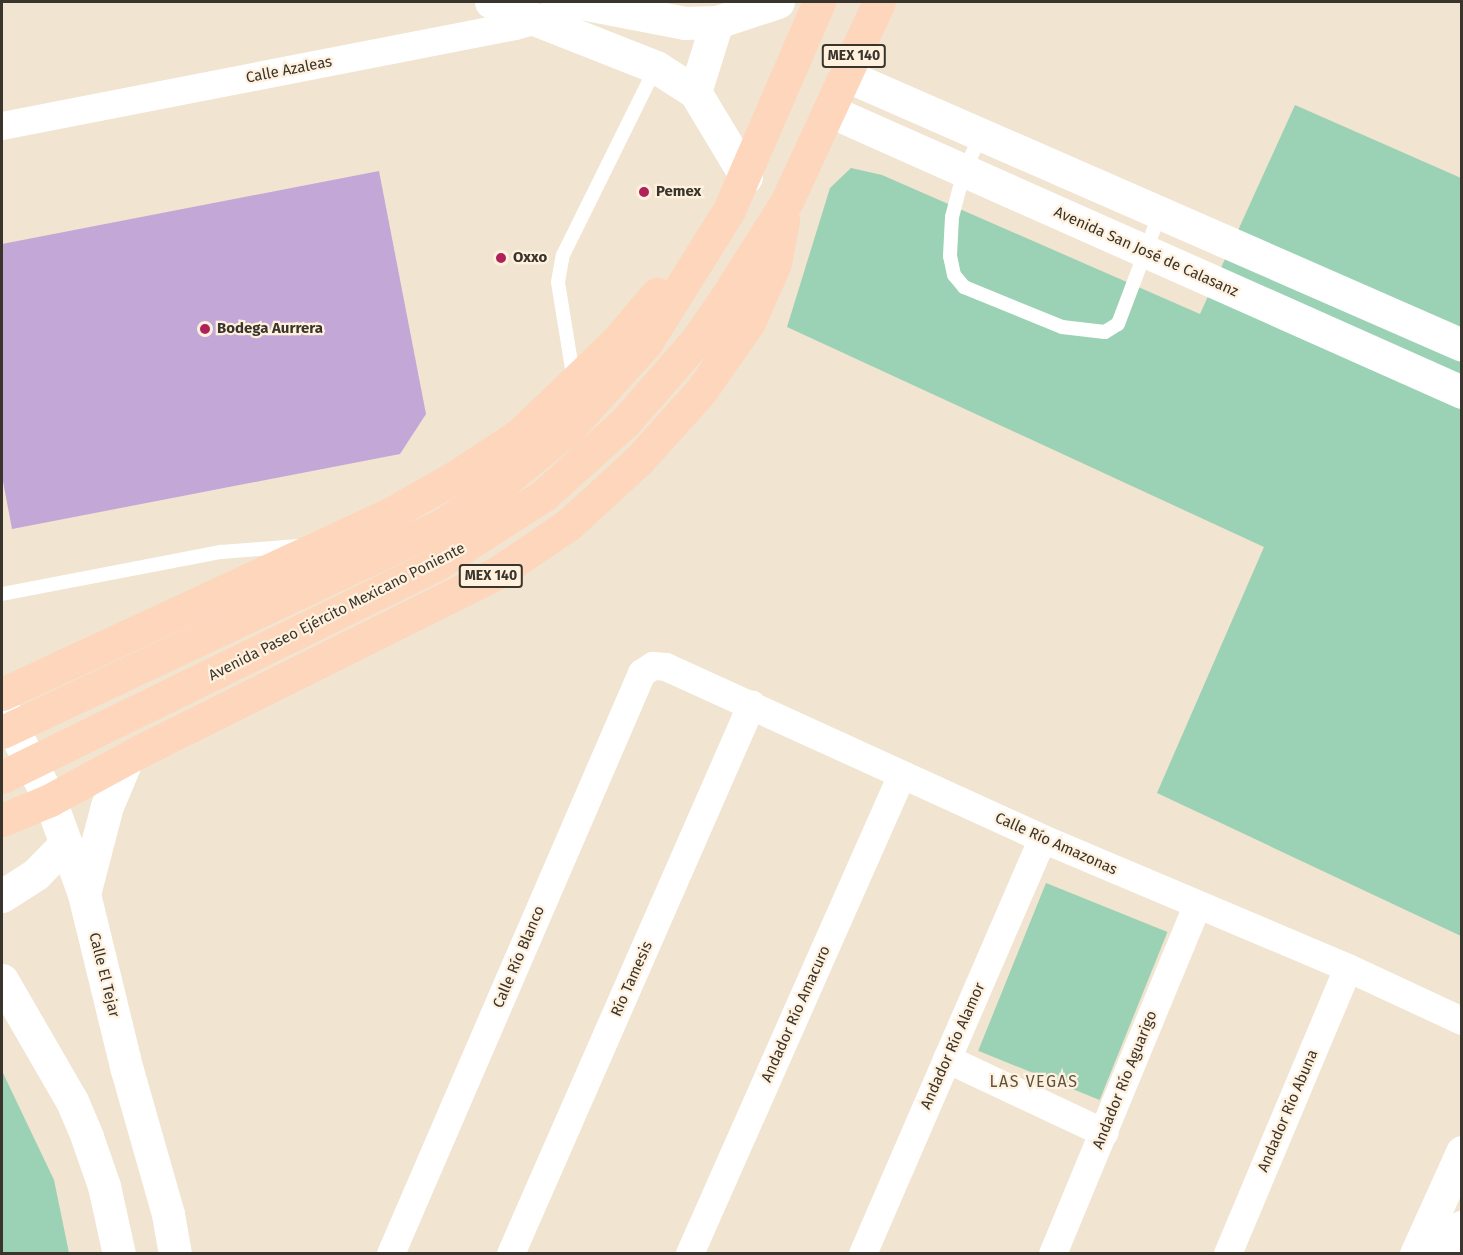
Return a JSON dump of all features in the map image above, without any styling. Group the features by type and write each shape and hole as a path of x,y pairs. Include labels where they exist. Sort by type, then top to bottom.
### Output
{"main road":[{"path":"491,2 542,19 656,67 695,92 746,177"},
{"path":"576,2 686,23 717,22 778,2"},
{"name":"Avenida Paseo Ejército Mexicano Poniente","path":"2,732 442,525 495,489 570,427 646,343 729,210 746,177 819,2"},
{"name":"Avenida Paseo Ejército Mexicano Poniente","path":"2,777 435,566 544,495 625,422 696,340 787,201 879,2"},
{"path":"695,92 717,22"},
{"path":"845,75 1461,345"},
{"name":"Avenida San José de Calasanz","path":"830,111 1461,392"},
{"name":"MEX 140","path":"2,820 50,800 497,573 568,525 639,460 685,408 749,322 775,263 787,201"},
{"name":"MEX 140","path":"2,694 390,514 455,477 519,435 614,344 729,210"},
{"path":"84,654 75,687 82,719 94,734 133,756 107,806 84,894"},
{"name":"Calle El Tejar","path":"2,708 50,800 84,894 168,1214 175,1254"},
{"path":"2,896 36,874 66,843"},
{"path":"2,980 72,1101 104,1186 119,1254"},
{"path":"1416,1254 1461,1152"},
{"path":"1450,1254 1461,1227"}],"street":[{"name":"Calle Azaleas","path":"2,126 542,19 572,2"},
{"name":"Calle Río Amazonas","path":"653,666 666,666 1043,839 1197,907 1348,968 1461,1021"},
{"name":"Calle Río Blanco","path":"391,1254 642,673 653,666"},
{"name":"Río Tamesis","path":"511,1254 752,705"},
{"name":"Andador Río Amacuro","path":"690,1254 902,775"},
{"name":"Andador Río Alamor","path":"863,1254 1043,839"},
{"name":"Andador Río Aguarigo","path":"1053,1254 1197,907"},
{"name":"Andador Río Abuna","path":"1228,1254 1348,968"},
{"path":"947,1059 1104,1132"}],"lane":[{"path":"574,383 558,282 563,255 656,67"},
{"path":"981,135 964,171 952,218 950,256 954,275 964,287 1062,327 1105,332 1118,324 1148,252 1160,213"},
{"path":"2,594 221,552 321,546"}],"green space":[{"path":"1295,105 1461,178 1461,936 1157,793 1264,547 787,327 830,188 851,168 882,175 1200,314"},
{"path":"1046,883 1167,932 1100,1100 978,1051"},
{"path":"2,1071 54,1180 69,1253 2,1253"}],"building":[{"name":"Bodega Aurrera","path":"379,171 426,414 400,454 12,529 2,476 2,244"}],"place":[{"name":"Pemex","path":"644,192"},
{"name":"Oxxo","path":"501,258"},
{"name":"Bodega Aurrera","path":"205,329"}],"district":[{"name":"LAS VEGAS","path":"1034,1082"}]}
